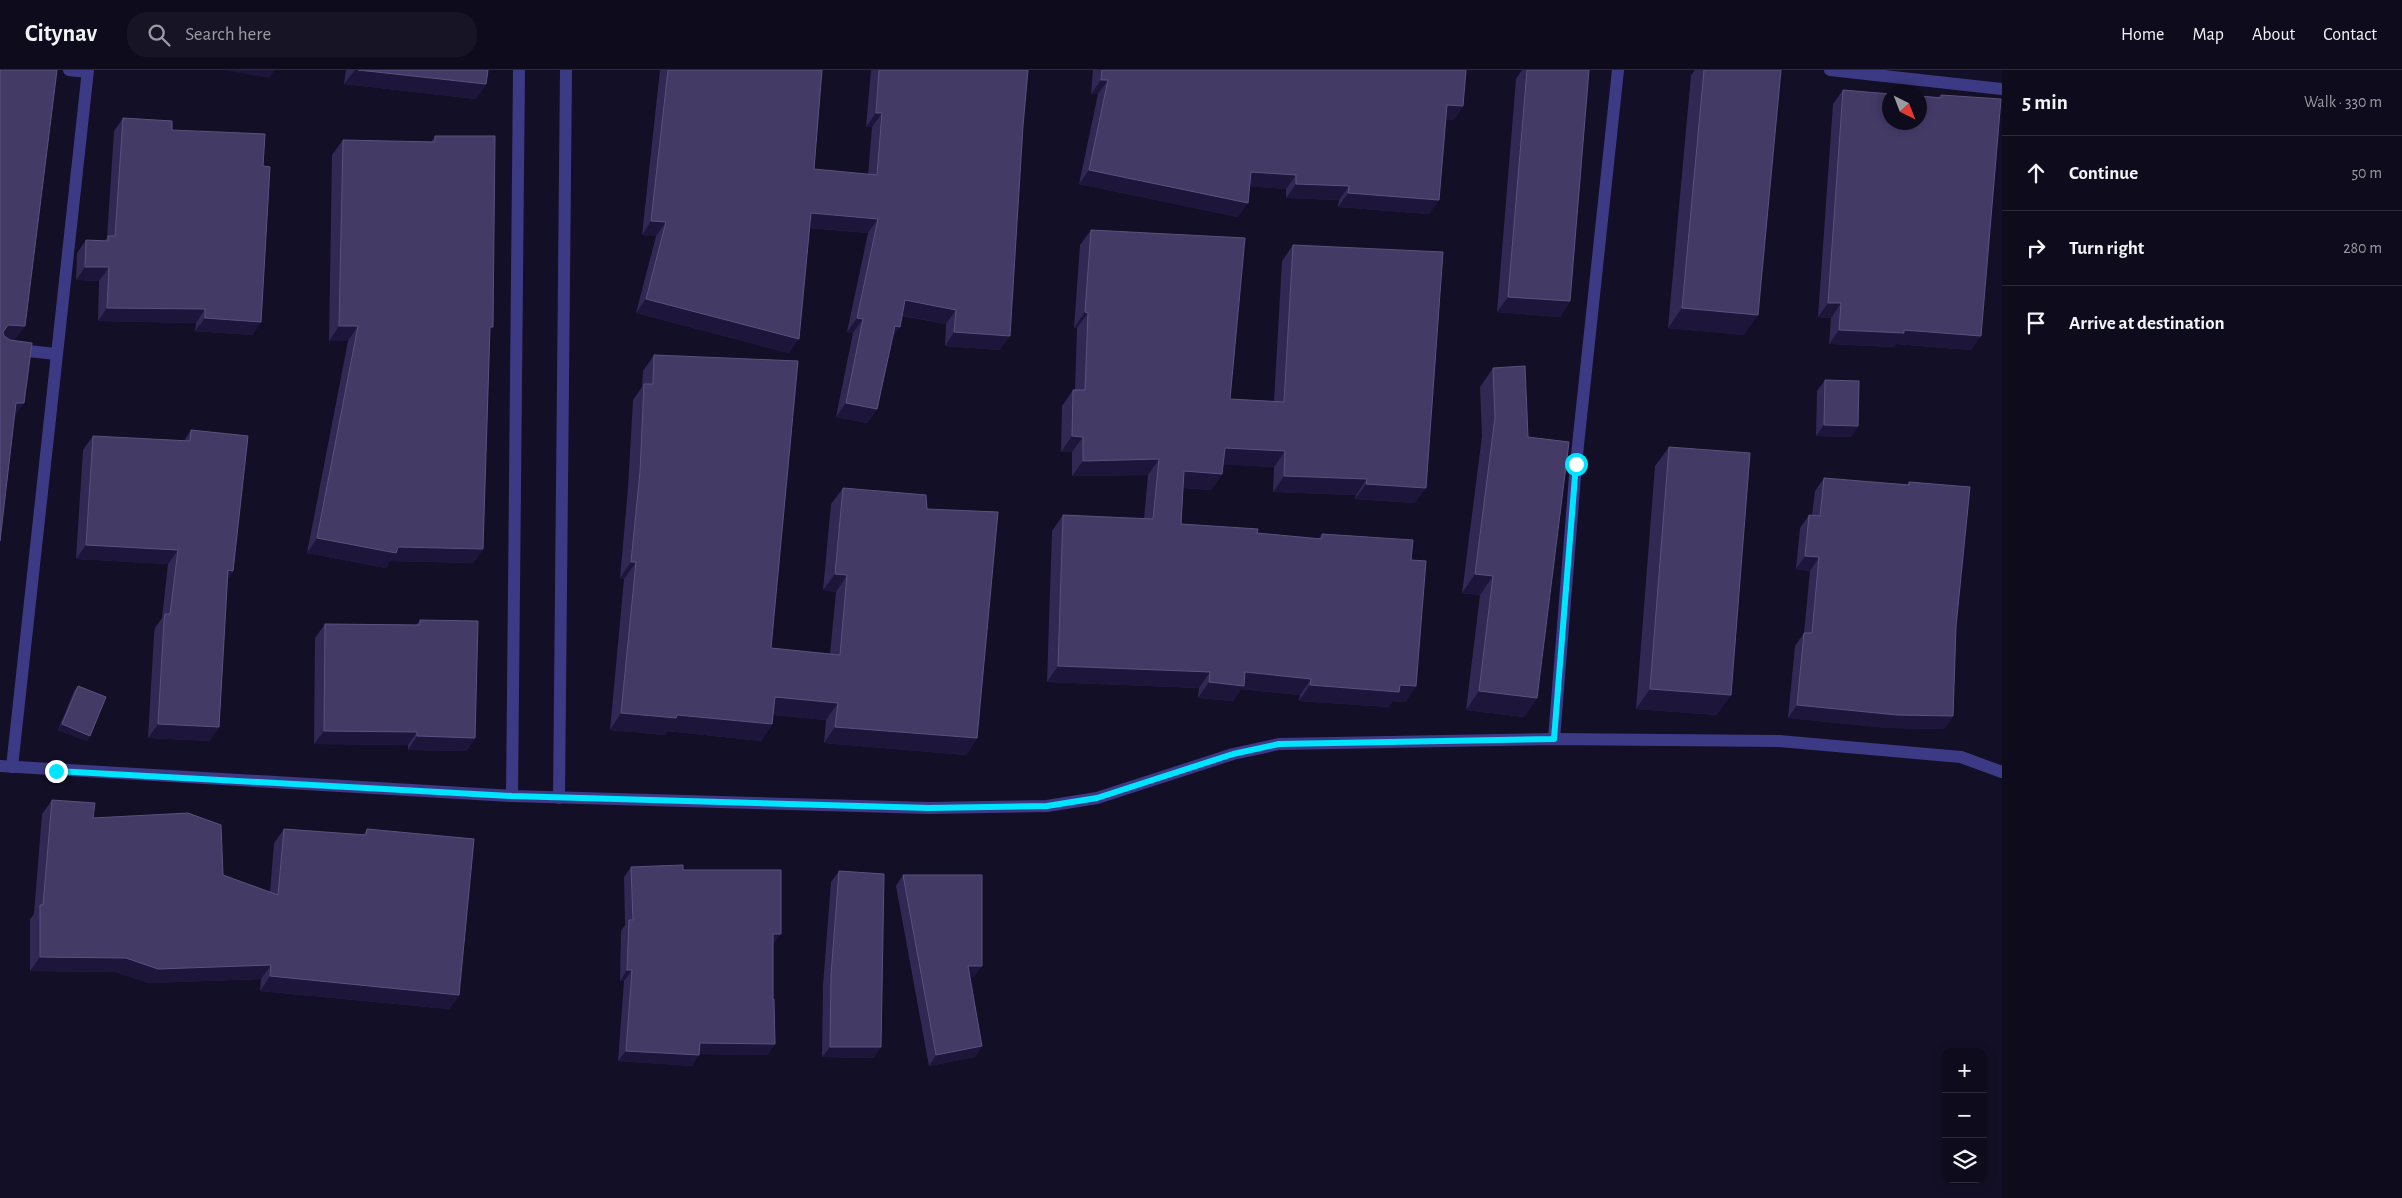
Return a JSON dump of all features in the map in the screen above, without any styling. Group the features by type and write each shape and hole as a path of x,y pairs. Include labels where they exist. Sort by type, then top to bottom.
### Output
{"street":[{"path":"69,70 88,71 6,767 512,796 929,808 1047,806 1097,798 1233,754 1279,744 1554,739 1779,741 1961,757 2002,772"},
{"path":"512,796 519,70"},
{"path":"559,798 566,70"},
{"path":"1554,739 1576,464 1618,70"},
{"path":"1830,70 2002,90"},
{"path":"0,348 56,354"}],"building":[{"path":"0,70 57,70 25,326 8,325 3,332 4,336 10,340 32,343 24,403 16,403 0,541"},
{"path":"358,70 488,70 486,84"},
{"path":"668,70 822,70 814,169 877,175 882,113 876,113 879,70 1028,70 1010,336 954,332 956,310 905,300 900,327 895,326 877,409 846,403 863,319 857,318 878,219 811,213 799,339 646,299 666,222 651,221"},
{"path":"1102,70 1466,70 1463,106 1447,105 1439,200 1348,193 1349,186 1296,184 1296,175 1251,172 1248,203 1089,170 1108,80 1101,80"},
{"path":"1527,70 1589,70 1570,301 1508,297"},
{"path":"1704,70 1781,70 1758,315 1682,308"},
{"path":"1843,90 1882,93 1882,130 1927,130 1927,97 1941,98 1941,95 2001,99 1981,336 1904,330 1904,333 1839,330 1841,303 1828,303"},
{"path":"123,118 172,121 172,130 265,134 263,166 270,167 261,322 205,318 205,309 107,308 109,267 85,267 86,240 108,241 108,236 115,236"},
{"path":"435,136 495,136 493,327 490,327 483,549 398,547 396,553 317,538 358,326 339,326 343,140 435,142"},
{"path":"1091,230 1245,238 1230,399 1284,402 1293,245 1443,252 1426,488 1366,484 1367,479 1284,476 1285,451 1225,448 1222,474 1184,471 1181,524 1258,529 1257,533 1322,539 1322,534 1413,540 1411,560 1426,561 1416,686 1400,685 1399,692 1310,685 1311,679 1245,672 1244,686 1209,682 1210,672 1058,666 1063,515 1153,519 1159,459 1083,461 1083,437 1072,436 1073,390 1085,390 1088,313 1085,312"},
{"path":"654,355 798,361 771,648 840,655 847,575 835,574 843,488 926,495 927,509 998,512 977,738 835,727 838,703 775,697 772,724 677,715 676,718 621,713 636,562 631,562 640,472 644,384 653,384"},
{"path":"1525,366 1528,437 1569,442 1537,698 1479,691 1493,576 1475,574 1495,417 1493,368"},
{"path":"1825,380 1859,381 1858,426 1824,425"},
{"path":"191,430 248,436 233,571 228,570 219,727 158,724 164,621 165,614 170,614 178,550 86,545 93,436 190,441"},
{"path":"1669,447 1750,453 1731,695 1650,689"},
{"path":"1824,478 1909,485 1909,482 1970,487 1956,626 1953,716 1897,715 1797,705 1804,633 1812,633 1819,557 1805,556 1809,515 1820,516"},
{"path":"420,620 478,621 475,738 417,736 417,732 324,731 325,624 420,625"},
{"path":"78,686 106,697 90,736 62,724"},
{"path":"52,800 95,803 93,818 188,813 221,825 223,875 278,895 284,829 366,835 367,829 474,839 459,995 270,976 271,965 158,969 126,958 40,957 40,905 43,905"},
{"path":"683,865 683,870 781,870 781,934 773,934 775,1044 700,1043 699,1055 626,1051 632,970 627,970 629,920 633,920 631,867"},
{"path":"839,871 884,874 881,1047 830,1047 831,975"},
{"path":"903,875 982,875 982,966 968,966 982,1046 936,1055"}],"route":[{"path":"56,771 512,796 929,808 1047,806 1097,798 1233,754 1279,744 1554,739 1576,464"}]}
